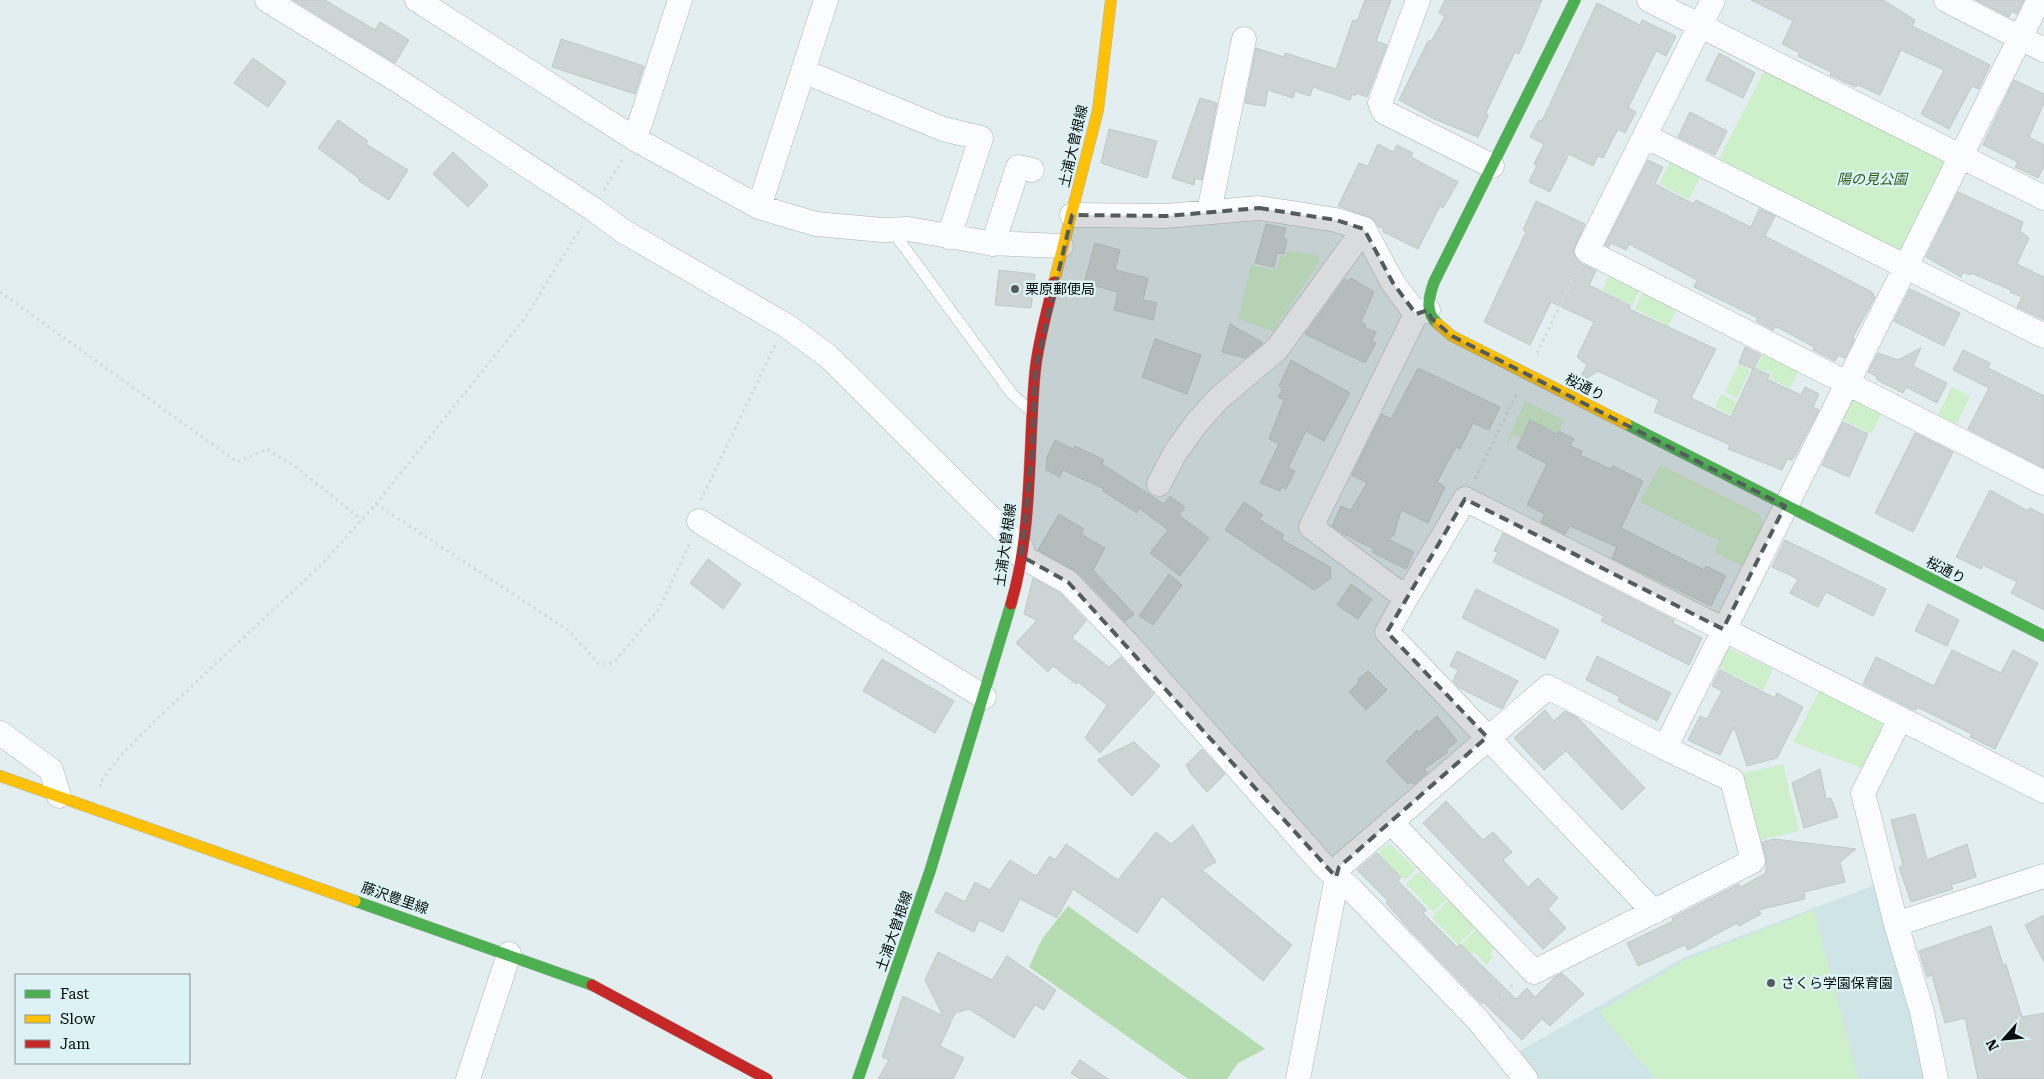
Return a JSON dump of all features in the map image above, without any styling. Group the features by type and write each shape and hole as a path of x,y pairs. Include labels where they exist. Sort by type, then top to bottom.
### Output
{"main road":[{"name":"土浦大曽根線","path":"858,1079 930,871 1014,594 1021,552 1032,453 1035,370 1061,246 1072,215 1098,110 1111,0"},
{"path":"1422,312 1434,282 1575,0"},
{"name":"桜通り","path":"1422,312 1452,336 2044,636"},
{"name":"藤沢豊里線","path":"0,776 509,954 600,988 767,1079"}],"street":[{"path":"267,0 400,82 593,208 624,232 787,326 828,356 1021,552 1068,582 1126,642 1336,877 1477,1019 1526,1079"},
{"path":"417,0 635,139 759,207 816,224 851,228 908,229 994,244 1061,246"},
{"path":"635,139 680,0"},
{"path":"759,207 826,0"},
{"path":"1418,0 1380,103 1384,112 1492,166"},
{"path":"1649,0 2044,198"},
{"path":"1713,0 1587,251 2044,483"},
{"path":"1946,0 2044,50"},
{"path":"1665,748 2039,0"},
{"path":"1210,212 1244,39"},
{"path":"803,71 943,129 981,138 949,237"},
{"path":"1645,136 2044,336"},
{"path":"994,244 1018,166 1032,170"},
{"path":"1072,215 1166,216 1259,208 1336,220 1364,229 1393,283 1422,312 1311,527 1406,598"},
{"path":"1159,484 1175,453 1195,425 1218,399 1277,349 1364,229"},
{"path":"1654,912 1387,632 1464,499 2044,791"},
{"path":"699,521 984,697"},
{"path":"1298,1079 1339,867 1488,737 1548,687 1665,748 1732,780 1752,861 1534,972 1391,822"},
{"path":"1900,719 1863,793 1896,924 1922,1012 1936,1079"},
{"path":"0,733 51,770 59,796"},
{"path":"1896,924 2044,876"},
{"path":"468,1079 509,954"}],"lane":[{"path":"896,230 899,240 1012,394 1033,413"}],"path":[{"path":"95,809 102,780 123,753 322,564 376,504 525,318 635,139"},
{"path":"1533,361 1587,251"},
{"path":"0,292 237,462 267,449 297,468 362,520"},
{"path":"376,504 568,630 599,664 609,664 616,660 659,609 699,521 697,509 773,347 787,326"},
{"path":"1464,499 1519,390"},
{"path":"1477,1019 1530,968"}],"highlighted area":[{"path":"1259,208 1336,220 1364,229 1393,283 1416,314 1428,310 1431,318 1452,336 1785,506 1723,629 1465,499 1387,632 1487,737 1339,867 1336,877 1068,582 1021,556 1032,453 1035,370 1072,215 1166,216"}],"shaded area":[{"name":"さくら学園保育園","path":"1875,885 1929,1077 1919,1079 1535,1079 1516,1053 1685,957"}],"green space":[{"name":"陽の見公園","path":"1766,67 1949,158 1903,247 1896,252 1718,161"},
{"path":"1670,162 1700,178 1689,199 1659,184"},
{"path":"1288,251 1319,255 1319,262 1273,331 1238,319 1251,265 1276,270 1280,256 1285,257"},
{"path":"1609,276 1639,291 1632,305 1602,290"},
{"path":"1643,292 1677,308 1667,329 1663,327 1664,324 1635,309"},
{"path":"1763,354 1799,371 1790,388 1770,378 1772,374 1762,369 1760,373 1755,370"},
{"path":"1739,364 1750,370 1737,398 1725,392"},
{"path":"1952,387 1970,396 1957,424 1938,415"},
{"path":"1721,394 1763,415 1746,422 1715,407"},
{"path":"1856,400 1882,413 1871,434 1841,419 1848,403"},
{"path":"1525,401 1564,420 1558,433 1530,420 1521,438 1513,434 1508,444 1506,443"},
{"path":"1660,465 1760,515 1763,527 1744,567 1714,552 1719,541 1640,502"},
{"path":"1728,648 1773,669 1763,690 1719,668"},
{"path":"1820,690 1880,717 1884,728 1864,769 1793,742"},
{"path":"1783,764 1799,831 1757,841 1741,774"},
{"path":"1391,845 1416,869 1405,880 1378,853 1383,847"},
{"path":"1419,872 1446,900 1433,912 1406,884"},
{"path":"1449,900 1476,927 1458,945 1432,917"},
{"path":"1068,906 1265,1049 1238,1063 1227,1079 1188,1079 1029,967 1042,939"},
{"path":"1814,910 1858,1079 1656,1079 1599,1012 1685,960"},
{"path":"1477,929 1495,948 1490,953 1493,957 1486,965 1474,952 1471,955 1458,948"}],"building":[{"path":"293,0 325,0 375,30 380,22 409,40 395,63"},
{"path":"1365,0 1391,0 1376,41 1387,45 1367,97 1356,93 1355,96 1352,94 1350,100 1313,87 1310,96 1295,91 1293,98 1268,90 1265,106 1245,103 1256,48 1284,57 1285,53 1336,69 1353,20 1357,21"},
{"path":"1445,0 1542,0 1519,54 1515,52 1486,113 1488,116 1478,137 1432,118 1399,100 1428,41 1432,40 1445,16 1439,13"},
{"path":"1751,0 1883,0 1915,20 1912,26 1990,65 1979,89 1972,86 1949,129 1921,114 1944,70 1901,50 1880,95 1858,85 1856,87 1830,75 1831,72 1798,56 1800,53 1782,44 1793,21"},
{"path":"1976,0 2024,0 2017,14 2012,11 2009,17"},
{"path":"1597,3 1640,25 1642,20 1676,36 1666,56 1656,51 1628,108 1636,112 1625,133 1618,129 1603,158 1598,156 1593,166 1569,154 1550,192 1529,182 1537,165 1534,164 1544,144 1530,137 1539,120 1542,121"},
{"path":"561,39 644,66 635,94 552,67"},
{"path":"1719,53 1755,73 1743,98 1706,80"},
{"path":"253,58 286,82 268,107 234,83"},
{"path":"2014,80 2044,94 2044,103 2029,137 2044,145 2044,166 2038,178 2015,167 2018,162 1983,145"},
{"path":"1200,98 1217,103 1202,180 1195,178 1194,185 1172,178"},
{"path":"1690,112 1727,131 1715,155 1678,137"},
{"path":"338,120 368,141 366,144 408,170 389,200 359,181 360,179 318,148"},
{"path":"1109,129 1157,141 1147,178 1101,163"},
{"path":"1378,144 1393,152 1397,145 1413,153 1411,157 1458,182 1443,208 1440,206 1418,249 1383,232 1384,229 1378,226 1372,218 1338,206 1359,163 1368,166"},
{"path":"453,152 488,185 468,207 433,174"},
{"path":"1648,160 1663,167 1655,184 1694,204 1696,200 1751,227 1759,209 1775,216 1765,236 1872,292 1875,297 1853,337 1854,340 1845,358 1838,355 1835,361 1813,350 1814,347 1779,328 1775,327 1773,330 1756,321 1758,318 1694,287 1697,280 1629,244 1626,250 1611,243 1609,247 1605,245"},
{"path":"1958,192 2023,222 2020,231 2029,238 2017,264 2044,277 2044,320 2017,307 2022,297 2010,292 2011,290 1971,273 1970,275 1963,272 1961,277 1926,257"},
{"path":"1536,201 1585,224 1573,252 1580,263 1596,271 1589,285 1631,306 1629,309 1716,349 1691,398 1731,417 1753,369 1739,363 1745,347 1761,355 1754,368 1770,375 1767,379 1801,395 1805,387 1819,394 1813,407 1819,410 1796,454 1792,460 1787,459 1782,470 1728,449 1730,445 1654,412 1659,400 1598,371 1580,383 1578,382 1587,365 1577,357 1594,322 1551,302 1530,345 1484,322 1526,232 1523,230"},
{"path":"1266,224 1286,228 1283,238 1287,240 1284,254 1277,253 1274,267 1255,263"},
{"path":"1095,243 1120,250 1115,270 1148,278 1143,300 1157,303 1153,320 1114,310 1118,292 1084,283"},
{"path":"999,270 1035,274 1031,308 995,305"},
{"path":"1351,278 1374,292 1361,322 1366,325 1365,328 1376,332 1372,341 1376,343 1365,363 1305,334 1345,279 1348,281"},
{"path":"1910,289 1960,313 1944,346 1894,321"},
{"path":"1230,324 1263,343 1245,358 1222,352"},
{"path":"1155,339 1201,355 1187,394 1142,377"},
{"path":"1921,348 1913,366 1947,383 1937,403 1906,387 1903,393 1877,380 1876,376 1868,372 1878,353 1898,360"},
{"path":"1963,350 1990,363 1988,368 2044,396 2044,468 1968,429 1989,388 1953,370"},
{"path":"1291,360 1350,393 1324,441 1306,431 1288,468 1295,471 1286,489 1282,487 1280,491 1260,483 1279,444 1269,439 1284,400 1278,397 1283,388 1279,386"},
{"path":"1418,368 1500,407 1489,430 1473,423 1460,449 1456,447 1437,482 1445,487 1428,523 1401,510 1394,535 1388,539 1414,552 1406,569 1372,552 1374,549 1332,526 1341,506 1351,510 1367,483 1352,475 1382,414 1391,419"},
{"path":"1530,420 1557,434 1559,431 1574,439 1570,446 1582,451 1580,455 1611,469 1613,466 1643,481 1621,528 1704,570 1706,566 1726,576 1711,606 1612,558 1617,547 1570,526 1565,534 1541,522 1545,514 1527,505 1547,464 1517,448"},
{"path":"1843,422 1868,434 1849,477 1822,465"},
{"path":"1915,433 1953,452 1913,532 1875,513"},
{"path":"1055,440 1073,449 1075,446 1104,460 1102,464 1164,504 1170,496 1185,507 1179,515 1209,538 1180,576 1150,553 1168,530 1139,508 1137,513 1103,491 1104,489 1063,470 1060,477 1046,470 1047,457"},
{"path":"1990,490 2028,511 2030,508 2044,515 2044,610 2011,593 2017,582 1983,565 1981,569 1956,557"},
{"path":"1244,502 1263,515 1259,519 1284,535 1281,539 1330,567 1331,578 1314,590 1225,530"},
{"path":"1059,514 1084,529 1081,534 1105,548 1093,570 1134,614 1125,621 1078,572 1038,550"},
{"path":"1503,533 1674,620 1673,623 1702,638 1689,665 1601,621 1604,616 1493,562 1498,552 1494,551"},
{"path":"1785,540 1886,589 1873,616 1826,592 1818,607 1790,593 1798,579 1772,567"},
{"path":"708,559 741,584 723,609 690,583"},
{"path":"1169,574 1182,585 1153,625 1139,616"},
{"path":"1033,578 1060,593 1086,621 1072,638 1109,667 1121,657 1154,694 1100,753 1085,738 1107,705 1078,682 1076,684 1053,666 1048,672 1016,643 1037,620 1024,614"},
{"path":"1351,584 1372,599 1358,619 1337,605"},
{"path":"1476,589 1559,630 1545,659 1462,618"},
{"path":"1928,604 1959,620 1947,646 1915,631"},
{"path":"1952,650 2001,673 2013,650 2038,663 1995,749 1970,737 1972,734 1917,707 1916,710 1912,709 1863,684 1876,657 1934,686"},
{"path":"1457,651 1518,681 1502,709 1458,687 1453,681 1458,670 1450,666"},
{"path":"1597,656 1671,693 1657,721 1618,701 1620,697 1586,680"},
{"path":"882,659 954,701 935,733 863,691"},
{"path":"1720,670 1775,698 1777,693 1803,707 1777,758 1747,766 1734,727 1720,755 1688,740 1700,716 1707,719 1722,691 1712,686"},
{"path":"1368,671 1387,690 1366,710 1349,692 1359,682 1357,680"},
{"path":"1545,710 1554,721 1565,711 1577,717 1645,788 1622,810 1566,751 1544,770 1514,738"},
{"path":"1437,716 1457,741 1446,750 1448,752 1424,769 1427,773 1414,784 1411,782 1408,784 1386,761 1417,730 1419,732"},
{"path":"1134,742 1160,766 1132,796 1097,760"},
{"path":"1202,749 1225,774 1207,792 1191,774 1186,765"},
{"path":"1820,769 1826,799 1831,798 1838,817 1804,828 1792,783"},
{"path":"1446,801 1483,840 1493,832 1512,852 1503,860 1528,887 1538,878 1558,898 1548,909 1566,928 1543,949 1423,823"},
{"path":"1915,814 1927,860 1967,844 1976,877 1951,885 1953,889 1911,902 1899,867 1903,865 1891,820"},
{"path":"1193,825 1216,862 1202,870 1292,945 1263,981 1162,896 1137,933 1073,889 1057,918 1020,899 1003,932 979,920 974,932 935,912 946,892 965,902 975,882 990,890 1010,860 1036,876 1050,856 1055,860 1066,844 1118,880 1156,832 1171,844"},
{"path":"1774,839 1856,849 1840,862 1845,882 1804,892 1805,899 1758,910 1761,914 1739,926 1737,923 1688,950 1685,945 1638,966 1627,943 1673,921 1672,918 1739,884 1741,887 1766,873 1766,858 1762,842"},
{"path":"1377,853 1401,877 1398,881 1427,910 1423,913 1457,947 1460,944 1516,999 1527,988 1535,997 1555,977 1562,973 1584,994 1550,1026 1542,1019 1522,1040 1483,1002 1482,1004 1412,932 1386,903 1388,901 1357,870"},
{"path":"2044,915 2044,962 2025,925"},
{"path":"1991,926 2003,965 2006,964 2022,1017 2044,1013 2044,1079 1978,1079 1965,1018 1945,1023 1932,975 1927,977 1919,951"},
{"path":"938,952 992,980 1007,956 1056,990 1044,1010 1035,1005 1014,1038 969,1009 955,1013 940,1046 964,1058 953,1079 878,1079 889,1060 882,1057 903,996 943,1016 925,980"},
{"path":"1080,1060 1108,1079 1080,1079 1071,1073"}],"traffic: fast":[{"path":"1438,324 1429,309 1429,299 1434,282 1575,0"},
{"path":"1626,424 2044,636"},
{"path":"858,1079 930,871 1011,604"},
{"path":"355,901 592,985"}],"traffic: slow":[{"path":"1054,282 1098,110 1111,0"},
{"path":"1438,324 1452,336 1626,424"},
{"path":"0,776 355,901"}],"traffic: jam":[{"path":"1011,604 1018,576 1026,518 1036,361 1054,282"},
{"path":"592,985 767,1079"}],"place":[{"name":"栗原郵便局","path":"1015,289"},
{"name":"さくら学園保育園","path":"1771,983"}]}
